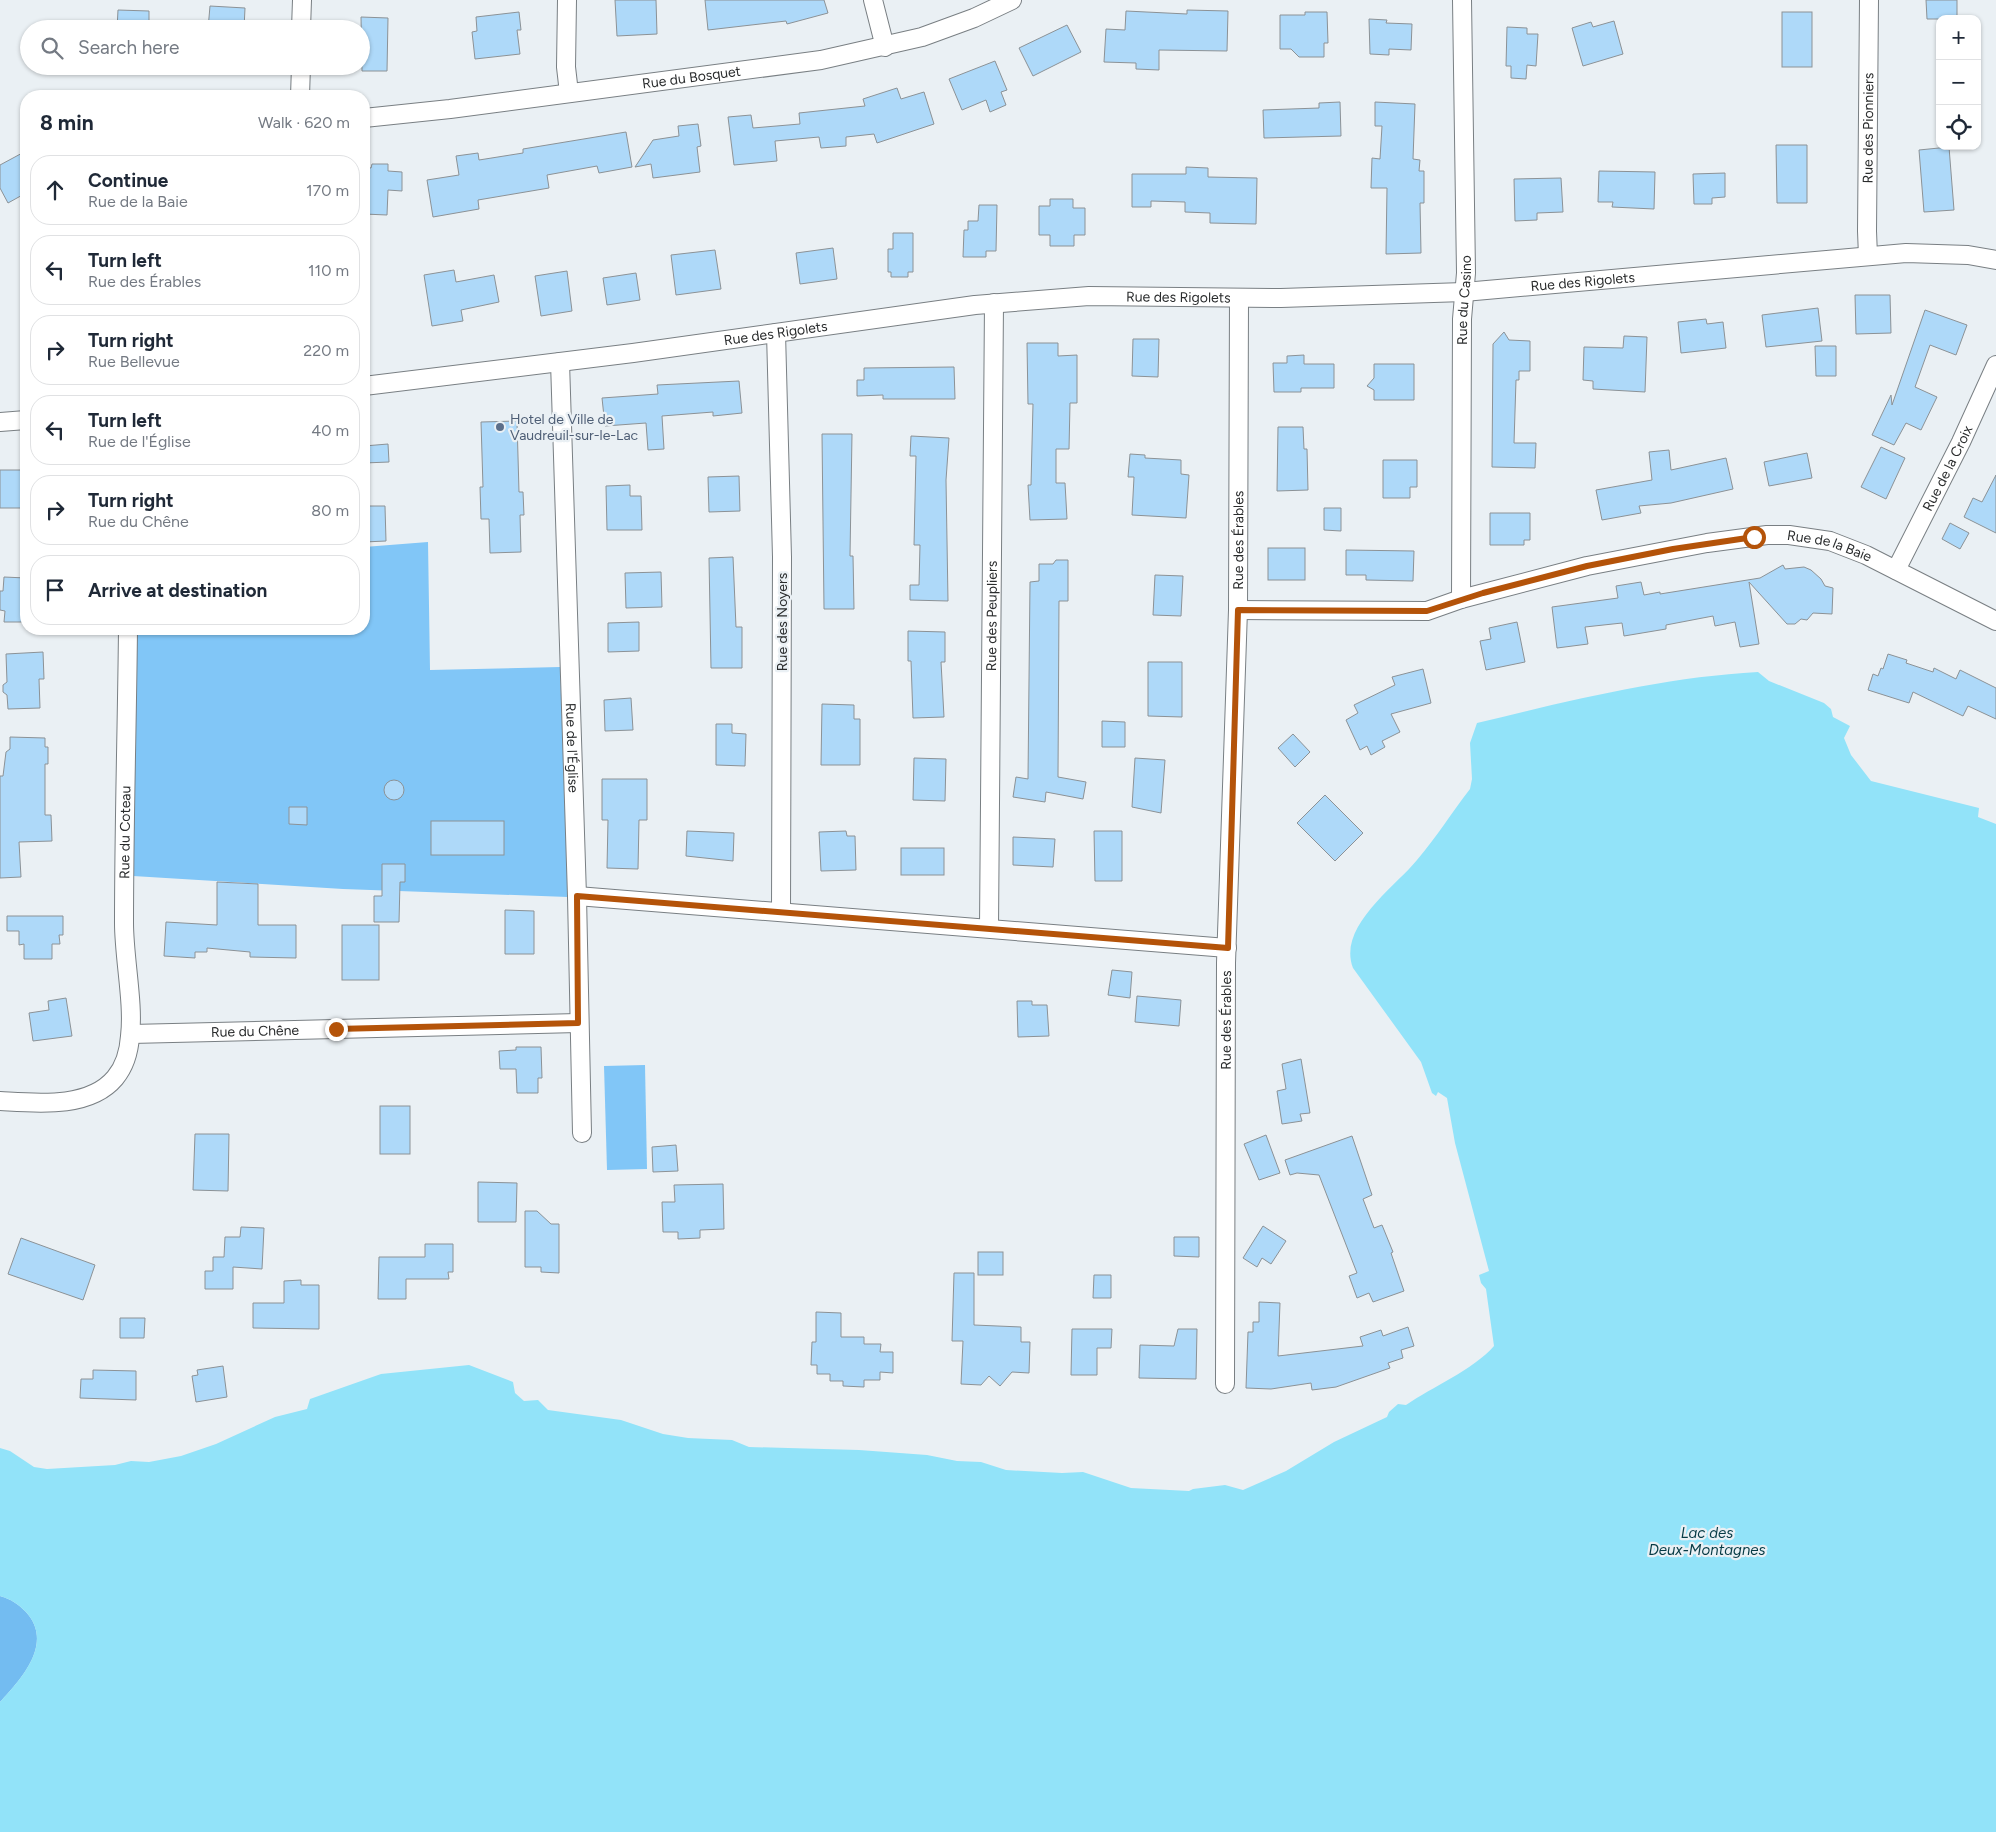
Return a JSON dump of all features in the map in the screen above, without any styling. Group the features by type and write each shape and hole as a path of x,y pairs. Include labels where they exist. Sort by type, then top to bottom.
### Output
{"street":[{"path":"301,20 302,0"},
{"path":"567,0 566,67 569,93"},
{"path":"873,0 885,47"},
{"name":"Rue du Bosquet","path":"370,117 757,70 885,47 934,33 1012,0"},
{"name":"Rue du Casino","path":"1461,600 1461,410 1466,273 1462,0"},
{"name":"Rue des Pionniers","path":"1868,256 1866,232 1869,0"},
{"path":"300,90 301,75"},
{"name":"Rue des Rigolets","path":"370,385 560,362 994,303 1089,296 1338,297 1464,292 1868,256 1940,254 1996,260"},
{"name":"Rue des Érables","path":"1224,1384 1228,948 1238,610 1239,298"},
{"name":"Rue des Peupliers","path":"989,928 994,303"},
{"name":"Rue des Noyers","path":"776,333 782,566 781,911"},
{"name":"Rue de l'Église","path":"560,362 577,896 578,1023 582,1133"},
{"name":"Rue de la Croix","path":"1896,570 1961,442 1996,365"},
{"path":"0,422 20,420"},
{"name":"Rue de la Baie","path":"1238,610 1417,612 1438,608 1587,566 1699,544 1766,535 1789,535 1830,541 1896,570 1996,621"},
{"name":"Rue du Coteau","path":"128,635 124,925 131,1034"},
{"path":"577,896 1228,948"},
{"name":"Rue du Chêne","path":"131,1034 578,1023"},
{"path":"0,1101 47,1102 71,1100 89,1095 114,1079 128,1054 131,1034"}],"shaded area":[{"path":"428,542 430,670 560,667 568,897 343,889 133,876 137,635 370,635 370,547"},
{"path":"645,1065 647,1169 607,1170 604,1066"},
{"path":"0,1596 14,1602 26,1612 34,1624 37,1636 32,1660 0,1702"}],"water":[{"name":"Lac des Deux-Montagnes","path":"1758,672 1769,681 1824,703 1831,709 1833,717 1850,726 1844,738 1851,755 1871,781 1979,808 1978,817 1996,824 1996,1832 0,1832 0,1702 32,1660 37,1636 34,1624 26,1612 14,1602 0,1596 0,1448 10,1451 34,1467 47,1469 115,1465 131,1461 149,1462 181,1456 216,1444 275,1417 307,1409 310,1399 381,1374 469,1365 513,1382 515,1393 524,1401 538,1400 548,1410 621,1420 663,1434 688,1438 732,1440 749,1447 859,1450 927,1455 957,1461 981,1462 1006,1470 1062,1473 1083,1472 1131,1488 1189,1491 1225,1485 1243,1490 1286,1471 1334,1442 1387,1417 1389,1412 1398,1404 1406,1405 1475,1363 1494,1346 1486,1289 1481,1283 1479,1275 1489,1271 1455,1143 1447,1098 1438,1092 1436,1096 1432,1093 1421,1062 1353,968 1350,953 1353,938 1360,923 1383,895 1424,852 1470,789 1472,779 1470,743 1477,723 1616,691 1687,679"}],"building":[{"path":"615,0 656,0 657,34 617,36"},
{"path":"705,0 824,0 828,13 787,24 786,21 708,30"},
{"path":"1926,0 1957,0 1957,15 1936,15 1936,19 1927,19"},
{"path":"210,6 245,8 244,20 209,20"},
{"path":"118,10 149,11 149,20 117,20"},
{"path":"1187,10 1228,11 1227,51 1159,50 1159,70 1136,69 1136,63 1104,62 1106,29 1125,30 1126,11 1187,14"},
{"path":"519,12 521,30 517,30 520,54 475,59 472,32 477,31 476,17"},
{"path":"1305,12 1327,12 1328,43 1324,43 1324,57 1299,57 1291,49 1280,49 1280,15 1305,15"},
{"path":"1782,12 1812,12 1812,67 1782,67"},
{"path":"361,17 388,18 387,71 370,71 370,20 361,20"},
{"path":"1369,19 1387,20 1386,23 1412,24 1411,50 1389,49 1389,55 1370,54"},
{"path":"1614,21 1623,54 1583,66 1572,28 1591,22 1593,27"},
{"path":"1067,25 1081,52 1033,76 1019,48"},
{"path":"1507,27 1527,28 1527,34 1538,34 1536,66 1527,65 1526,79 1511,78 1511,66 1506,66"},
{"path":"995,61 1007,90 1001,92 1006,105 990,112 986,100 962,110 949,79"},
{"path":"897,88 901,99 924,92 934,124 877,143 874,134 846,137 846,146 821,148 819,137 775,141 777,161 734,165 728,117 751,115 753,128 800,124 799,113 865,106 863,99"},
{"path":"1340,102 1341,136 1264,138 1263,110 1319,108 1319,103"},
{"path":"1375,102 1415,104 1413,159 1420,160 1419,171 1424,171 1424,203 1420,203 1421,253 1386,254 1387,188 1371,188 1372,158 1380,159 1382,126 1375,126"},
{"path":"698,124 701,146 697,147 700,172 653,178 651,164 635,167 653,140 679,136 678,126"},
{"path":"626,132 632,167 599,173 597,166 547,175 549,188 478,200 479,209 433,217 427,180 459,175 456,156 478,153 479,160 523,153 523,149"},
{"path":"1776,145 1807,145 1807,203 1777,203"},
{"path":"1936,148 1936,150 1949,150 1954,210 1924,212 1919,150"},
{"path":"20,154 20,196 8,203 0,188 0,165"},
{"path":"372,164 388,164 388,171 402,172 402,191 388,190 387,215 370,214"},
{"path":"1186,167 1208,168 1208,177 1257,178 1256,224 1210,223 1210,213 1185,212 1185,202 1151,201 1151,207 1132,207 1132,174 1186,174"},
{"path":"1599,171 1655,172 1654,209 1612,207 1613,202 1598,202"},
{"path":"1725,173 1725,197 1712,198 1712,204 1694,204 1693,174"},
{"path":"1561,178 1563,212 1537,213 1537,220 1515,221 1514,179"},
{"path":"1050,199 1073,199 1073,208 1085,208 1085,235 1074,235 1074,246 1050,246 1050,235 1039,235 1039,206 1050,206"},
{"path":"979,205 997,205 996,251 986,251 986,257 963,257 964,230 968,230 968,221 978,221"},
{"path":"893,233 913,233 913,272 908,272 908,277 891,277 891,272 888,272 888,249 893,249"},
{"path":"833,248 837,279 800,284 796,253"},
{"path":"715,250 721,289 676,295 671,255"},
{"path":"454,270 456,282 494,275 499,302 461,310 463,321 432,326 424,275"},
{"path":"567,271 572,311 541,316 535,276"},
{"path":"636,273 640,300 607,305 603,278"},
{"path":"1855,295 1890,295 1891,333 1856,334"},
{"path":"1818,308 1822,341 1766,347 1762,315"},
{"path":"1925,310 1967,325 1956,355 1930,345 1915,387 1937,397 1921,430 1906,423 1894,445 1872,435 1891,395 1892,405"},
{"path":"1706,319 1707,324 1723,322 1726,348 1681,353 1678,322"},
{"path":"1504,332 1509,340 1530,341 1530,371 1519,371 1519,380 1516,380 1514,443 1536,443 1535,468 1492,467 1493,344"},
{"path":"1624,336 1647,337 1645,392 1593,389 1593,381 1583,380 1584,347 1623,348"},
{"path":"1133,339 1159,339 1158,377 1132,376"},
{"path":"1027,343 1058,343 1058,356 1077,355 1077,403 1070,403 1069,449 1056,449 1056,483 1065,483 1067,519 1030,520 1028,485 1031,485 1033,404 1028,404"},
{"path":"1815,346 1836,346 1836,376 1816,376"},
{"path":"1304,355 1304,364 1334,364 1334,388 1301,388 1301,392 1274,392 1273,363 1287,363 1287,356"},
{"path":"1374,364 1414,364 1414,400 1374,400 1374,390 1367,386 1374,378"},
{"path":"954,367 955,399 883,399 883,395 857,396 857,380 864,380 864,368"},
{"path":"739,381 742,413 713,416 713,412 662,416 664,449 648,450 646,423 605,426 602,398 658,394 657,385"},
{"path":"517,421 519,492 523,492 524,515 520,515 521,552 490,553 489,519 481,519 480,487 483,487 481,422"},
{"path":"1278,427 1303,427 1304,449 1307,449 1308,490 1277,491"},
{"path":"822,434 852,434 850,556 853,556 854,609 824,609"},
{"path":"911,436 949,438 946,480 948,601 910,600 910,585 919,585 920,545 914,545 916,456 910,456"},
{"path":"388,444 389,462 370,463 370,446"},
{"path":"1881,447 1905,458 1886,499 1861,487"},
{"path":"1669,450 1671,470 1726,458 1733,489 1671,503 1639,506 1641,513 1602,520 1596,490 1652,480 1649,452"},
{"path":"1807,453 1812,478 1769,486 1764,462"},
{"path":"1130,454 1145,455 1145,458 1181,460 1181,474 1189,475 1186,518 1132,515 1134,477 1128,477"},
{"path":"1383,460 1417,460 1417,487 1410,487 1410,498 1383,498"},
{"path":"0,470 20,470 20,508 0,508"},
{"path":"1996,475 1996,533 1964,517 1973,498 1982,502"},
{"path":"739,476 740,511 709,512 708,477"},
{"path":"630,485 630,496 641,496 642,530 607,530 606,486"},
{"path":"370,506 385,506 386,541 370,542"},
{"path":"1324,508 1341,508 1341,531 1324,530"},
{"path":"1490,513 1530,513 1530,540 1524,540 1524,545 1490,545"},
{"path":"1950,523 1969,533 1960,549 1942,539"},
{"path":"1268,548 1305,548 1305,580 1268,580"},
{"path":"1346,550 1414,551 1413,581 1366,580 1366,575 1346,575"},
{"path":"733,557 736,627 742,627 742,668 711,668 709,558"},
{"path":"1056,560 1068,560 1068,601 1059,601 1058,777 1086,782 1083,799 1046,792 1045,802 1013,797 1016,777 1028,779 1030,582 1039,581 1039,564 1053,564"},
{"path":"1783,565 1785,569 1804,567 1811,570 1821,579 1825,586 1833,588 1832,614 1813,613 1807,620 1801,619 1795,624 1787,624 1749,582 1759,644 1740,647 1735,622 1715,626 1713,616 1666,625 1666,629 1624,636 1622,623 1585,627 1588,644 1557,648 1552,607 1618,598 1616,586 1641,582 1644,595 1660,592 1660,594 1760,578"},
{"path":"661,572 662,607 626,608 625,573"},
{"path":"1155,575 1183,576 1181,616 1153,615"},
{"path":"4,577 20,578 20,622 4,622 5,611 0,610 0,591 3,591"},
{"path":"639,622 639,651 608,652 608,623"},
{"path":"1517,622 1525,662 1486,670 1480,641 1491,639 1489,628"},
{"path":"908,631 945,632 945,662 941,662 944,717 913,718 911,661 908,661"},
{"path":"43,652 44,679 39,679 40,708 8,709 7,695 3,692 3,685 7,682 6,654"},
{"path":"1888,654 1907,660 1906,663 1933,672 1934,668 1956,679 1960,670 1996,688 1996,719 1968,706 1963,716 1913,692 1909,703 1868,690 1873,674 1878,676 1881,668 1883,669"},
{"path":"1148,662 1182,662 1182,717 1148,716"},
{"path":"1423,669 1431,703 1391,714 1400,732 1382,741 1385,747 1371,755 1367,746 1360,750 1346,720 1358,713 1354,705 1395,685 1392,677"},
{"path":"631,698 633,730 605,731 604,700"},
{"path":"822,704 854,705 854,719 860,719 860,765 821,765"},
{"path":"1102,721 1125,722 1125,747 1102,747"},
{"path":"716,724 732,724 732,733 746,734 745,766 716,765"},
{"path":"1293,734 1310,752 1295,767 1278,748"},
{"path":"10,737 45,738 45,747 48,747 48,764 45,764 45,815 51,815 52,841 19,842 21,877 0,878 0,776 3,776 6,752 10,749"},
{"path":"914,758 946,759 945,801 913,800"},
{"path":"1135,758 1165,760 1161,813 1132,807"},
{"path":"602,779 647,779 647,820 639,820 638,869 607,868 608,820 602,820"},
{"path":"394,780 401,783 404,790 401,797 394,800 387,797 384,790 387,783"},
{"path":"1325,795 1363,833 1335,861 1297,823"},
{"path":"289,807 307,807 307,825 289,824"},
{"path":"431,821 504,821 504,855 431,855"},
{"path":"687,831 734,833 733,861 686,856"},
{"path":"846,831 847,836 855,836 856,870 821,871 819,832"},
{"path":"1094,831 1122,831 1122,881 1095,881"},
{"path":"1013,837 1055,839 1053,867 1013,865"},
{"path":"901,848 944,848 944,875 901,875"},
{"path":"382,864 405,864 405,882 400,882 399,922 374,922 374,896 382,896"},
{"path":"217,882 258,884 258,925 296,925 296,958 250,957 250,952 207,948 207,952 195,952 195,958 164,956 166,922 217,925"},
{"path":"505,910 534,911 534,954 505,954"},
{"path":"7,916 63,916 63,935 59,935 60,944 52,944 52,959 24,959 24,944 19,945 19,931 7,931"},
{"path":"342,925 379,925 379,980 342,980"},
{"path":"1112,970 1132,972 1130,998 1108,995"},
{"path":"1137,996 1181,1000 1179,1026 1135,1022"},
{"path":"66,998 72,1036 33,1041 29,1013 49,1010 48,1001"},
{"path":"1017,1001 1032,1001 1032,1005 1047,1005 1049,1036 1018,1037"},
{"path":"516,1047 541,1047 542,1078 538,1078 538,1093 517,1093 516,1069 500,1069 499,1051 516,1050"},
{"path":"1301,1059 1310,1113 1300,1114 1302,1121 1282,1124 1277,1091 1286,1089 1282,1064"},
{"path":"380,1106 410,1106 410,1154 380,1154"},
{"path":"195,1134 229,1134 228,1191 193,1190"},
{"path":"1266,1135 1280,1173 1259,1180 1244,1144"},
{"path":"1352,1136 1372,1195 1363,1199 1374,1228 1382,1225 1393,1252 1391,1253 1404,1291 1373,1302 1369,1293 1357,1298 1349,1276 1357,1273 1319,1175 1297,1173 1290,1175 1285,1160"},
{"path":"676,1145 678,1171 653,1172 652,1147"},
{"path":"478,1182 517,1183 516,1222 478,1222"},
{"path":"723,1184 724,1229 700,1230 700,1238 678,1239 678,1232 663,1232 662,1202 675,1202 674,1185"},
{"path":"525,1211 537,1211 551,1224 559,1224 559,1273 541,1272 541,1267 525,1267"},
{"path":"1263,1226 1286,1241 1271,1264 1262,1258 1257,1267 1243,1258"},
{"path":"241,1227 264,1228 262,1269 233,1267 233,1289 205,1289 205,1271 213,1271 213,1257 224,1257 225,1237 240,1237"},
{"path":"1174,1237 1199,1237 1199,1257 1174,1256"},
{"path":"21,1238 95,1265 83,1300 8,1274"},
{"path":"425,1244 453,1244 453,1272 448,1272 449,1279 406,1279 406,1299 378,1299 379,1257 425,1257"},
{"path":"978,1252 1003,1252 1003,1275 978,1275"},
{"path":"954,1273 974,1273 974,1325 1021,1327 1021,1342 1030,1342 1029,1373 1012,1372 1000,1386 989,1376 981,1385 961,1384 963,1341 952,1341"},
{"path":"1094,1275 1111,1275 1111,1298 1093,1298"},
{"path":"301,1280 301,1285 319,1285 319,1329 253,1328 253,1303 284,1303 284,1281"},
{"path":"1259,1302 1280,1303 1278,1356 1363,1346 1360,1337 1381,1330 1383,1336 1408,1327 1414,1346 1401,1350 1403,1358 1388,1363 1390,1368 1336,1387 1312,1390 1311,1383 1271,1389 1246,1388 1248,1332 1253,1332 1253,1322 1259,1322"},
{"path":"816,1312 841,1313 841,1337 864,1337 864,1344 881,1344 880,1352 893,1352 893,1373 880,1372 880,1380 864,1380 864,1387 843,1386 843,1381 830,1381 830,1374 817,1374 817,1365 811,1365 812,1342 816,1342"},
{"path":"120,1318 145,1318 144,1338 120,1338"},
{"path":"1072,1329 1112,1329 1111,1348 1097,1348 1097,1375 1071,1375"},
{"path":"1178,1329 1197,1329 1196,1379 1139,1378 1140,1345 1174,1346"},
{"path":"223,1366 227,1397 196,1402 192,1376 198,1375 197,1370"},
{"path":"93,1370 136,1371 136,1400 80,1398 81,1379 93,1379"}],"place":[{"name":"Hotel de Ville de Vaudreuil-sur-le-Lac","path":"500,427"}],"route":[{"path":"336,1029 578,1023 577,896 1228,948 1238,610 1427,611 1483,593 1587,566 1706,543 1754,537"}]}
